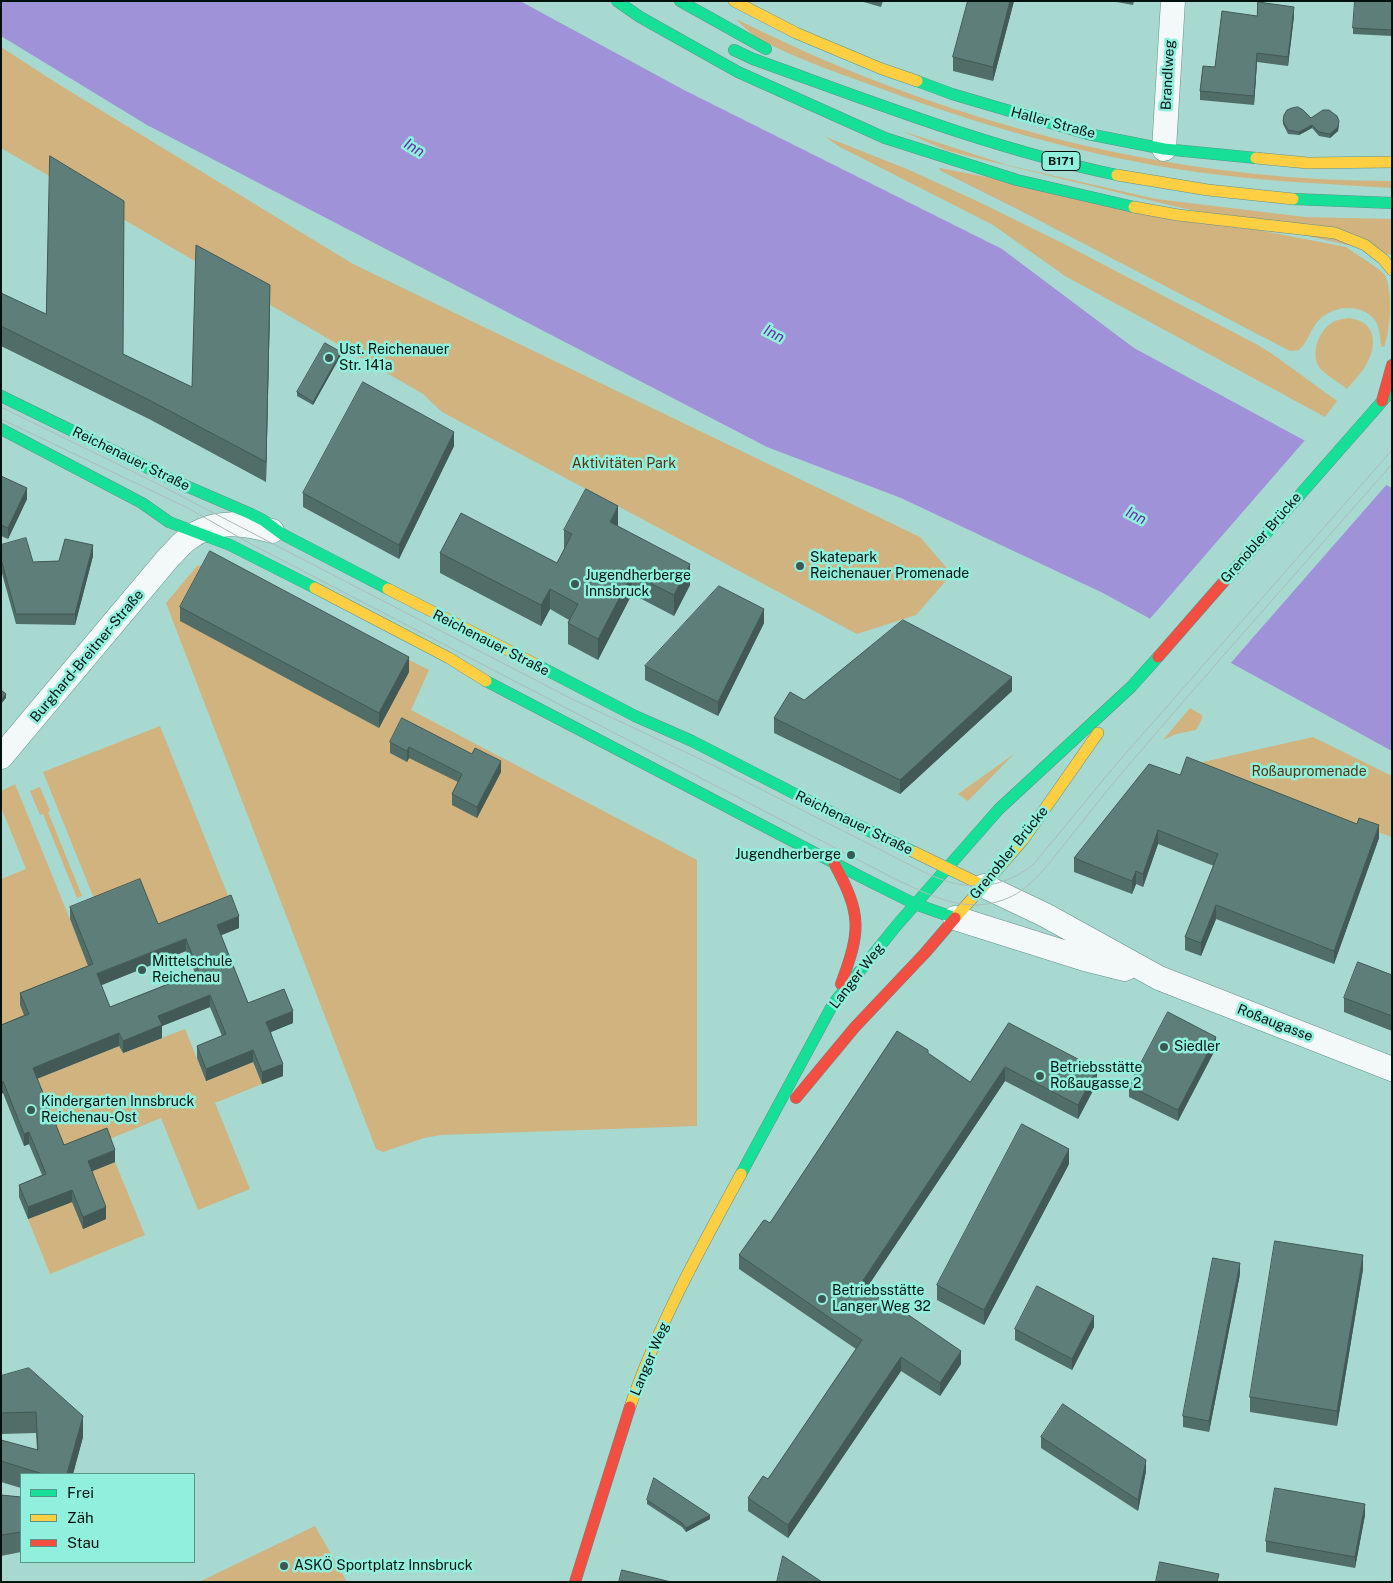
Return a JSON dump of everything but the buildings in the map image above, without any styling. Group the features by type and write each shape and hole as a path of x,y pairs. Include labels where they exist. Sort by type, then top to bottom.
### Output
{"main road":[{"path":"618,1 640,16 738,72 885,138 1017,180 1100,200 1178,215 1335,233 1365,245 1383,259 1392,270"},
{"path":"634,1 650,10"},
{"name":"B171","path":"680,1 851,93"},
{"name":"Haller Straße","path":"734,1 805,36 882,69 952,94 1088,134 1164,149 1308,163 1392,162"},
{"name":"B171","path":"728,47 753,59 978,139 1098,171 1161,183 1260,196 1392,203"},
{"path":"1382,401 1392,365"},
{"name":"Grenobler Brücke","path":"947,869 999,809 1130,687 1392,390"},
{"name":"Reichenauer Straße","path":"1,396 177,482 264,520 282,534 570,683 635,716 692,741 844,819 984,886"},
{"path":"1,429 142,503 169,522 230,545 270,564 449,658 495,687 834,863 916,904 955,918"},
{"name":"Grenobler Brücke","path":"955,918 1023,840 1130,687"},
{"path":"955,840 984,826"},
{"path":"908,850 932,846"},
{"path":"833,1004 851,959 856,937 857,916 850,894 834,863"},
{"name":"Langer Weg","path":"575,1582 618,1440 639,1380 686,1275 833,1004 947,869"},
{"name":"Langer Weg","path":"755,1148 855,1027 926,953 955,918"}],"street":[{"name":"Brandlweg","path":"1164,149 1173,1"},
{"path":"169,522 173,538 172,554"},
{"name":"Burghard-Breitner-Straße","path":"1,757 172,554 188,538 218,525 233,523 282,534"},
{"name":"Roßaugasse","path":"984,886 1045,915 1159,978"},
{"name":"Roßaugasse","path":"955,918 1085,959 1159,978 1392,1069"}],"green space":[{"path":"736,19 823,60 918,97 984,119 1051,137 1118,153 1185,165 1254,174 1392,181 1392,188 1294,182 1196,172 1072,148 950,113 827,69 783,51 756,37"},
{"name":"Aktivitäten Park","path":"1,47 58,84 353,264 920,537 952,574 916,615 857,634 442,412 423,394 1,148"},
{"path":"902,131 1007,165 1156,199 1305,217 1392,219 1392,255 1169,205 948,151"},
{"path":"826,137 907,169 1062,243 1256,344 1337,401 1325,417 1065,276 993,225 838,146"},
{"path":"940,168 1346,247 1382,272 1388,282 1390,311 1384,347 1381,346 1379,328 1374,319 1362,310 1346,308 1338,309 1324,316 1315,325 1302,347 1299,350 1290,351 939,170"},
{"path":"1349,318 1358,320 1370,329 1373,343 1372,351 1365,367 1347,389 1319,367 1316,350 1319,338 1330,324"},
{"path":"216,563 429,670 411,710 697,860 697,1126 441,1135 424,1138 383,1152 376,1149 166,603 197,566"},
{"path":"1190,708 1202,715 1196,730 1176,734 1163,740"},
{"path":"160,726 231,903 160,931 95,901 43,772"},
{"name":"Roßaupromenade","path":"1313,737 1392,776 1392,837 1190,765"},
{"path":"1014,754 968,801 958,794"},
{"path":"15,784 93,976 21,1005 29,1026 1,1037 1,879 26,869 1,807 1,791"},
{"path":"40,787 50,811 48,812 82,896 77,898 43,814 40,815 30,791"},
{"path":"185,1029 206,1081 241,1067 250,1056 262,1084 215,1103 250,1189 198,1210 161,1118 73,1154 65,1160 33,1080 119,1046 123,1053"},
{"path":"115,1162 145,1235 50,1274 28,1219 63,1205 84,1174"},
{"name":"ASKÖ Sportplatz Innsbruck","path":"315,1526 347,1582 199,1582"}],"water":[{"name":"Inn","path":"1,1 520,1 684,90 1002,249 1134,348 1392,488 1392,751 1103,593 901,498 767,447 147,125 1,36"}],"pier":[{"path":"1306,439 1388,483 1229,665 1148,621"}],"tram line":[{"path":"1,407 154,482 570,698 719,768 924,872 952,883 980,886 1006,880 1020,874 1033,865 1113,768 1392,450"},
{"path":"1,419 186,507 251,544 893,878 934,897 963,904 978,905 993,903 1017,894 1040,874 1114,782 1392,464"}],"traffic: fast":[{"path":"617,1 640,17 738,72 885,138 1017,180 1134,207"},
{"path":"680,1 766,49"},
{"path":"734,50 753,59 933,123 1024,152 1117,175"},
{"path":"917,81 952,94 1088,134 1164,149 1256,158"},
{"path":"1293,199 1392,203"},
{"path":"1248,554 1392,390"},
{"path":"1,396 177,482 251,514 282,534 388,589"},
{"path":"1,429 142,503 169,522 230,545 315,588"},
{"path":"741,1174 833,1004 897,925 999,809 1131,687 1158,657"},
{"path":"537,665 635,716 692,741 844,819 914,852"},
{"path":"486,681 865,879 915,904 955,918"}],"traffic: slow":[{"path":"734,1 796,33 882,69 917,81"},
{"path":"1256,158 1308,163 1392,162"},
{"path":"1117,175 1208,190 1293,199"},
{"path":"1134,207 1178,215 1335,233 1365,245 1383,259 1392,270"},
{"path":"315,588 449,658 486,681"},
{"path":"388,589 537,665"},
{"path":"955,918 1023,840 1098,733"},
{"path":"914,852 984,886"},
{"path":"630,1407 653,1347 667,1317 695,1259 741,1174"}],"traffic: jam":[{"path":"1382,401 1392,365"},
{"path":"1158,657 1248,554"},
{"path":"834,863 850,896 856,923 852,950 841,984"},
{"path":"796,1098 855,1027 925,953 955,918"},
{"path":"575,1582 630,1407"}],"place":[{"name":"Ust. Reichenauer Str. 141a","path":"329,358"},
{"name":"Skatepark Reichenauer Promenade","path":"800,566"},
{"name":"Jugendherberge Innsbruck","path":"575,584"},
{"name":"Jugendherberge","path":"851,855"},
{"name":"Mittelschule Reichenau","path":"142,970"},
{"name":"Siedler","path":"1164,1047"},
{"name":"Betriebsstätte Roßaugasse 2","path":"1040,1076"},
{"name":"Kindergarten Innsbruck Reichenau-Ost","path":"31,1110"},
{"name":"Betriebsstätte Langer Weg 32","path":"822,1299"},
{"name":"ASKÖ Sportplatz Innsbruck","path":"284,1566"}]}
